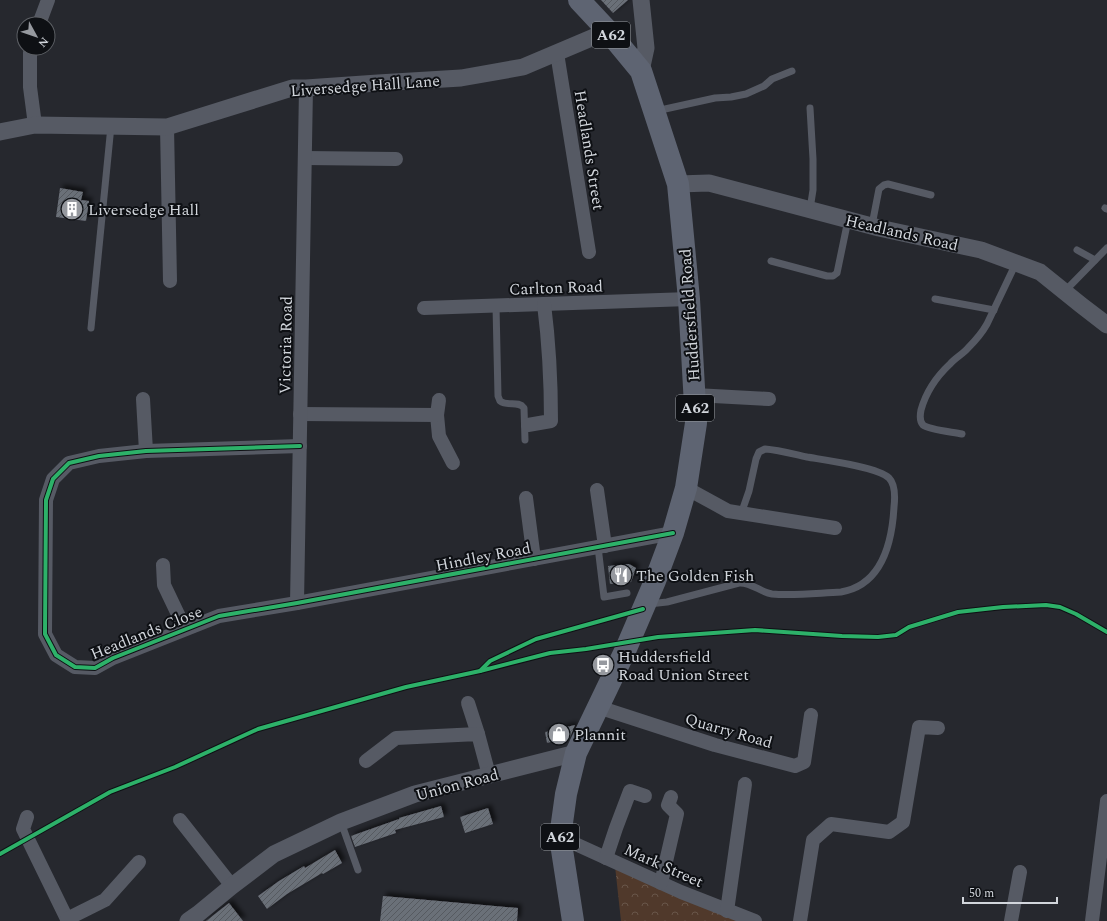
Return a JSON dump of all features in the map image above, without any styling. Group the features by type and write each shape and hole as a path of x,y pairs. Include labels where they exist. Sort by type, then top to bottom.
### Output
{"main road":[{"name":"Huddersfield Road","path":"574,921 560,837 566,794 576,753 622,658 636,607 673,533 686,488 696,423 689,299 678,184 641,71 608,31 579,0"}],"street":[{"path":"42,16 48,0"},
{"path":"641,71 646,48 642,0"},
{"name":"Liversedge Hall Lane","path":"0,132 35,125 167,127 292,88 461,78 523,67 608,31"},
{"name":"Headlands Street","path":"557,53 589,252"},
{"path":"30,56 30,87 35,125"},
{"name":"Victoria Road","path":"297,603 306,88"},
{"path":"167,127 170,281"},
{"path":"305,158 396,159"},
{"name":"Headlands Road","path":"678,184 709,183 872,226 981,250 1040,272 1107,325"},
{"name":"Carlton Road","path":"424,308 689,299"},
{"path":"528,425 551,421 551,387 547,324 544,304"},
{"path":"695,395 769,399"},
{"path":"143,399 146,451"},
{"path":"439,400 439,436 453,463"},
{"path":"300,414 438,415"},
{"name":"Headlands Close","path":"297,603 219,616 113,658 95,668 75,667 56,655 45,634 46,500 53,479 69,463 99,456 146,451 300,446"},
{"path":"686,488 728,511 835,528"},
{"path":"597,490 602,546"},
{"path":"526,498 534,559"},
{"name":"Hindley Road","path":"297,603 673,533"},
{"path":"164,565 164,585 185,629"},
{"path":"468,703 489,775"},
{"name":"Quarry Road","path":"598,707 714,744 795,766 804,762 811,714"},
{"path":"800,921 813,840 831,824 889,832 903,822 919,727 938,728"},
{"path":"366,761 396,738 478,734"},
{"name":"Union Road","path":"197,919 232,886 274,854 341,822 415,794 576,753"},
{"path":"727,911 745,784"},
{"path":"606,858 630,791 645,796"},
{"path":"661,883 677,814 668,805 671,797"},
{"path":"1092,921 1107,800"},
{"path":"26,816 22,829 67,920 105,900 139,862"},
{"path":"180,820 232,886"},
{"name":"Mark Street","path":"560,837 680,892 755,921"},
{"path":"1011,921 1020,872"}],"lane":[{"path":"654,112 715,98 746,94 792,71"},
{"path":"810,108 813,190 810,209"},
{"path":"90,328 111,126"},
{"path":"872,226 879,188 884,185 888,184 931,195"},
{"path":"770,261 827,276 833,276 837,273 848,220"},
{"path":"1064,292 1107,248"},
{"path":"1077,250 1095,260"},
{"path":"962,434 925,426 920,420 921,409 927,393 934,382 982,333 1016,263"},
{"path":"935,299 994,310"},
{"path":"496,306 498,396 500,402 504,404 521,404 524,408 525,440"},
{"path":"602,546 604,597 636,607 667,602 739,583 746,584 766,592 787,594 847,591 864,584 877,569 887,551 891,534 895,494 893,484 890,479 886,475 879,472 862,467 765,449 759,452 756,458 741,514"},
{"path":"341,822 358,870"}],"green space":[{"path":"615,866 746,921 621,921"}],"building":[{"path":"601,0 628,0 613,13"},
{"name":"Liversedge Hall","path":"60,188 83,192 81,200 89,201 86,221 56,217"},
{"name":"The Golden Fish","path":"629,564 636,568 631,582 610,584 608,566"},
{"name":"Plannit","path":"575,725 570,737 547,743 545,732"},
{"path":"441,806 444,817 395,830 396,833 355,847 351,836 399,818"},
{"path":"488,808 493,824 465,833 460,817"},
{"path":"335,850 342,863 287,894 267,909 258,896 304,866 305,868"},
{"path":"383,896 518,908 517,921 380,921"},
{"path":"229,903 243,921 206,921"}],"cycle path":[{"path":"300,446 146,451 99,456 69,463 53,479 46,500 45,634 56,655 75,667 95,668 113,658 219,616 297,603 673,533"},
{"path":"0,854 110,792 175,767 258,729 406,687 480,671 550,653 586,649 658,637 755,630 878,637 896,635 909,627 958,612 1003,607 1046,605 1060,607 1076,614 1107,632"},
{"path":"480,671 490,661 536,639 643,609"}],"place":[{"name":"Liversedge Hall","path":"72,209"},
{"name":"The Golden Fish","path":"621,575"},
{"name":"Huddersfield Road Union Street","path":"603,665"},
{"name":"Plannit","path":"559,734"}]}
